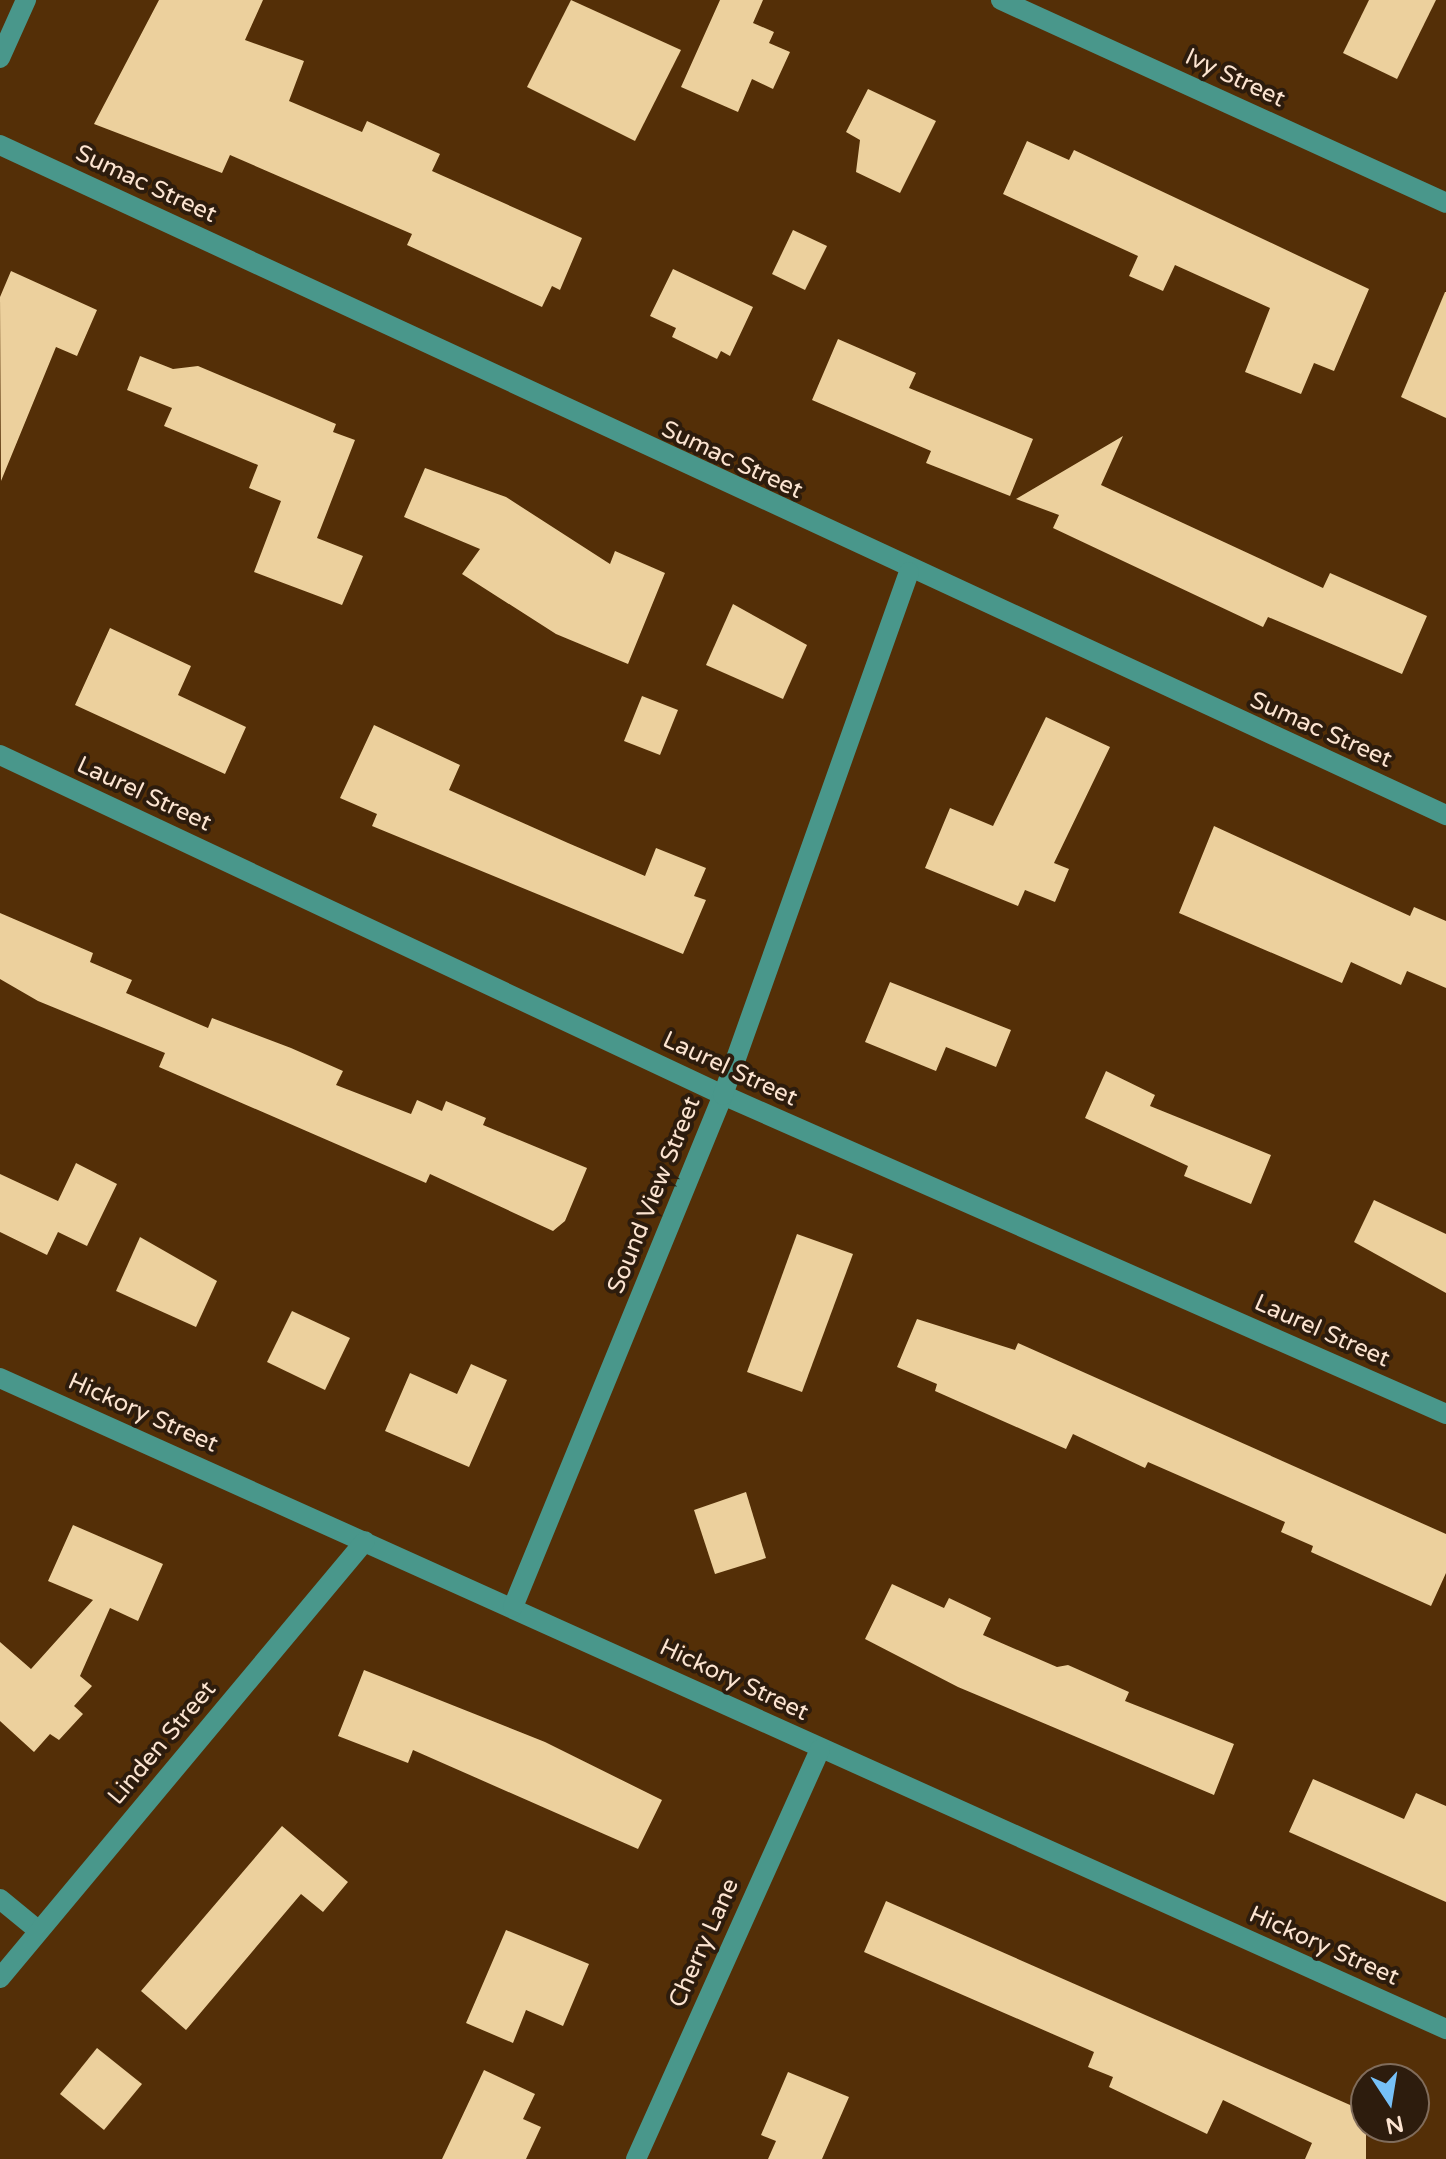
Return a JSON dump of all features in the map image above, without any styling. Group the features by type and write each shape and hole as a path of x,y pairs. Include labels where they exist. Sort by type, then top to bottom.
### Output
{"street":[{"path":"0,58 26,0"},
{"name":"Ivy Street","path":"1001,0 1446,203"},
{"name":"Sumac Street","path":"0,145 909,572 1446,815"},
{"name":"Sound View Street","path":"513,1607 723,1095 909,572"},
{"name":"Laurel Street","path":"0,755 723,1095 1446,1414"},
{"name":"Hickory Street","path":"0,1378 1446,2029"},
{"name":"Linden Street","path":"0,1978 365,1541"},
{"name":"Cherry Lane","path":"636,2159 820,1749"},
{"path":"0,1899 39,1931"}],"building":[{"path":"159,0 263,0 245,40 304,61 289,101 362,132 367,121 440,154 432,171 582,238 560,290 552,286 542,307 407,245 412,234 230,155 222,173 94,124"},
{"path":"571,0 681,50 635,141 527,87"},
{"path":"720,0 763,0 753,23 774,32 769,43 790,52 773,89 752,79 738,112 681,87"},
{"path":"1369,0 1436,0 1397,79 1343,53"},
{"path":"868,89 936,121 900,193 856,172 860,140 846,132"},
{"path":"1027,141 1069,160 1074,150 1369,289 1334,371 1314,363 1301,394 1245,372 1270,308 1175,265 1163,291 1129,276 1138,256 1003,194"},
{"path":"793,230 827,246 805,290 772,274"},
{"path":"673,269 753,307 730,356 721,351 717,359 672,337 676,328 650,316"},
{"path":"11,271 97,310 77,356 56,347 1,481 0,297"},
{"path":"1446,292 1446,418 1401,397"},
{"path":"838,339 916,373 909,388 1033,439 1010,496 926,463 931,451 812,400"},
{"path":"140,356 173,369 198,366 336,424 333,432 355,440 317,538 363,556 342,605 254,572 281,501 249,488 258,465 164,426 172,408 127,390"},
{"path":"1123,436 1101,485 1323,588 1330,573 1427,616 1402,674 1268,617 1263,627 1053,528 1059,515 1016,499"},
{"path":"425,468 506,497 610,564 615,551 665,573 628,664 556,634 462,574 480,549 404,517"},
{"path":"733,604 807,645 783,699 706,665"},
{"path":"110,628 191,666 178,695 246,727 225,774 75,705"},
{"path":"642,696 678,710 660,755 624,741"},
{"path":"1046,717 1110,747 1054,863 1069,869 1055,902 1025,890 1018,906 925,868 950,808 993,826"},
{"path":"374,725 460,765 449,790 568,843 645,876 656,848 706,868 694,896 706,900 683,954 372,826 377,814 340,798"},
{"path":"1214,826 1410,916 1414,907 1446,921 1446,988 1407,971 1401,985 1351,962 1342,983 1179,913"},
{"path":"0,913 93,953 90,962 132,980 126,993 208,1028 212,1018 343,1071 336,1085 411,1114 417,1100 442,1111 446,1101 486,1118 483,1125 587,1168 565,1221 553,1231 430,1174 426,1183 159,1067 165,1053 38,1001 0,979"},
{"path":"890,982 1011,1030 996,1067 946,1047 936,1071 865,1042"},
{"path":"1106,1071 1155,1095 1150,1106 1271,1155 1251,1204 1184,1176 1188,1166 1085,1118"},
{"path":"76,1163 117,1184 87,1246 58,1232 47,1255 0,1232 0,1174 58,1201"},
{"path":"1374,1200 1446,1234 1446,1293 1354,1242"},
{"path":"797,1234 853,1254 802,1392 747,1372"},
{"path":"140,1237 217,1281 196,1327 116,1291"},
{"path":"292,1311 350,1338 325,1390 267,1362"},
{"path":"917,1319 1015,1350 1018,1343 1446,1534 1446,1573 1431,1606 1311,1552 1313,1546 1281,1532 1285,1522 1148,1462 1145,1468 1073,1434 1066,1449 935,1391 937,1384 897,1367"},
{"path":"471,1364 507,1380 469,1467 385,1431 410,1373 457,1394"},
{"path":"746,1492 766,1558 715,1574 694,1510"},
{"path":"73,1525 163,1564 138,1621 110,1608 80,1676 92,1686 74,1706 83,1714 59,1740 50,1734 34,1752 0,1721 0,1642 31,1669 93,1600 48,1581"},
{"path":"892,1584 944,1608 949,1598 991,1618 983,1635 1057,1667 1068,1665 1129,1692 1125,1701 1234,1744 1214,1795 958,1687 865,1639"},
{"path":"364,1670 545,1742 662,1800 638,1849 413,1750 408,1763 338,1736"},
{"path":"1313,1779 1404,1819 1416,1793 1446,1806 1446,1902 1289,1832"},
{"path":"282,1826 348,1882 323,1912 301,1894 186,2030 141,1991"},
{"path":"886,1901 1350,2105 1350,2143 1366,2143 1366,2159 1305,2159 1312,2143 1223,2100 1207,2134 1109,2087 1113,2077 1088,2067 1094,2052 864,1952"},
{"path":"506,1930 589,1964 563,2026 526,2010 513,2043 466,2023"},
{"path":"97,2048 142,2084 104,2130 60,2094"},
{"path":"484,2070 535,2094 523,2119 541,2127 526,2159 442,2159"},
{"path":"788,2072 849,2097 822,2159 768,2159 776,2141 761,2135"}]}
